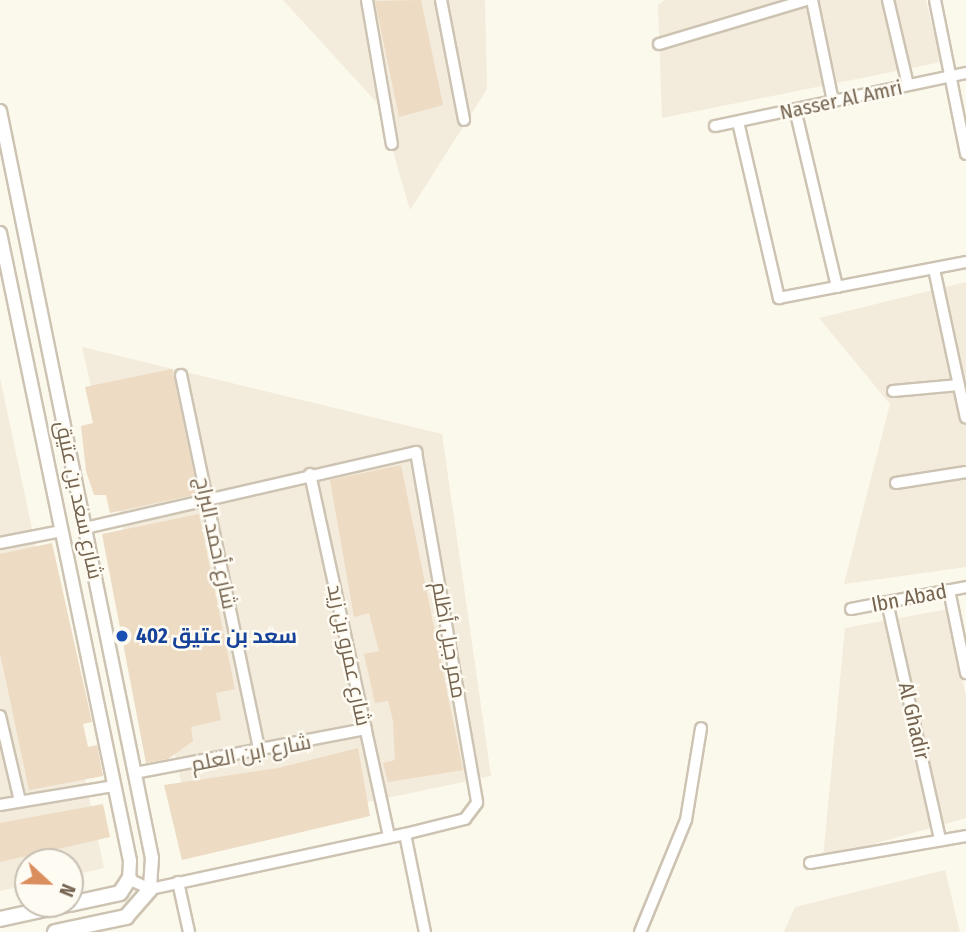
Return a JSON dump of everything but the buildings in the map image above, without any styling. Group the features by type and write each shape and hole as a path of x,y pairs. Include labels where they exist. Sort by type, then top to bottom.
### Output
{"main road":[{"path":"84,901 120,893 129,879"},
{"path":"55,932 126,917 150,889"}],"street":[{"path":"367,0 393,144"},
{"path":"441,0 464,120"},
{"path":"659,44 810,0 833,101"},
{"path":"888,0 908,85"},
{"path":"934,0 966,154"},
{"name":"Nasser Al Amri","path":"715,126 966,73"},
{"path":"795,109 837,287"},
{"name":"شارع سعد بن عتيق","path":"0,111 152,858 150,889"},
{"path":"738,122 779,298 966,262"},
{"name":"شارع سعد بن عتيق","path":"0,233 5,279 62,531 114,786 129,879"},
{"path":"934,269 966,418"},
{"name":"شارع أحمد البراج","path":"181,375 260,752"},
{"path":"893,391 959,385"},
{"name":"ممر جبل أظلم","path":"85,528 310,474 416,452 477,803 465,820 150,889"},
{"path":"896,483 966,472"},
{"name":"شارع عمرو بن زيد","path":"310,474 389,836"},
{"path":"0,543 62,531"},
{"name":"Ibn Abad","path":"851,609 966,587"},
{"path":"949,590 966,673"},
{"name":"Al Ghadir","path":"887,602 940,840"},
{"path":"0,716 20,801"},
{"path":"640,932 686,820 701,728"},
{"name":"شارع ابن العلم","path":"135,774 260,752 366,729"},
{"path":"0,805 114,786"},
{"path":"405,834 425,932"},
{"path":"810,863 940,840 965,839"},
{"path":"129,879 150,889"},
{"path":"178,883 189,932"}],"shaded area":[{"path":"283,0 485,0 487,89 410,210 380,106"},
{"path":"665,0 926,0 941,62 662,118 658,5"},
{"path":"966,282 966,567 844,584 890,404 819,318"},
{"path":"82,347 442,434 491,776 194,839"},
{"path":"0,378 104,868 84,873 84,848 14,848 14,888 0,891"},
{"path":"948,609 966,697 966,818 823,858 845,628"},
{"path":"945,870 960,932 784,932 795,907"}],"place":[{"name":"سعد بن عتيق 402","path":"122,636"}]}
